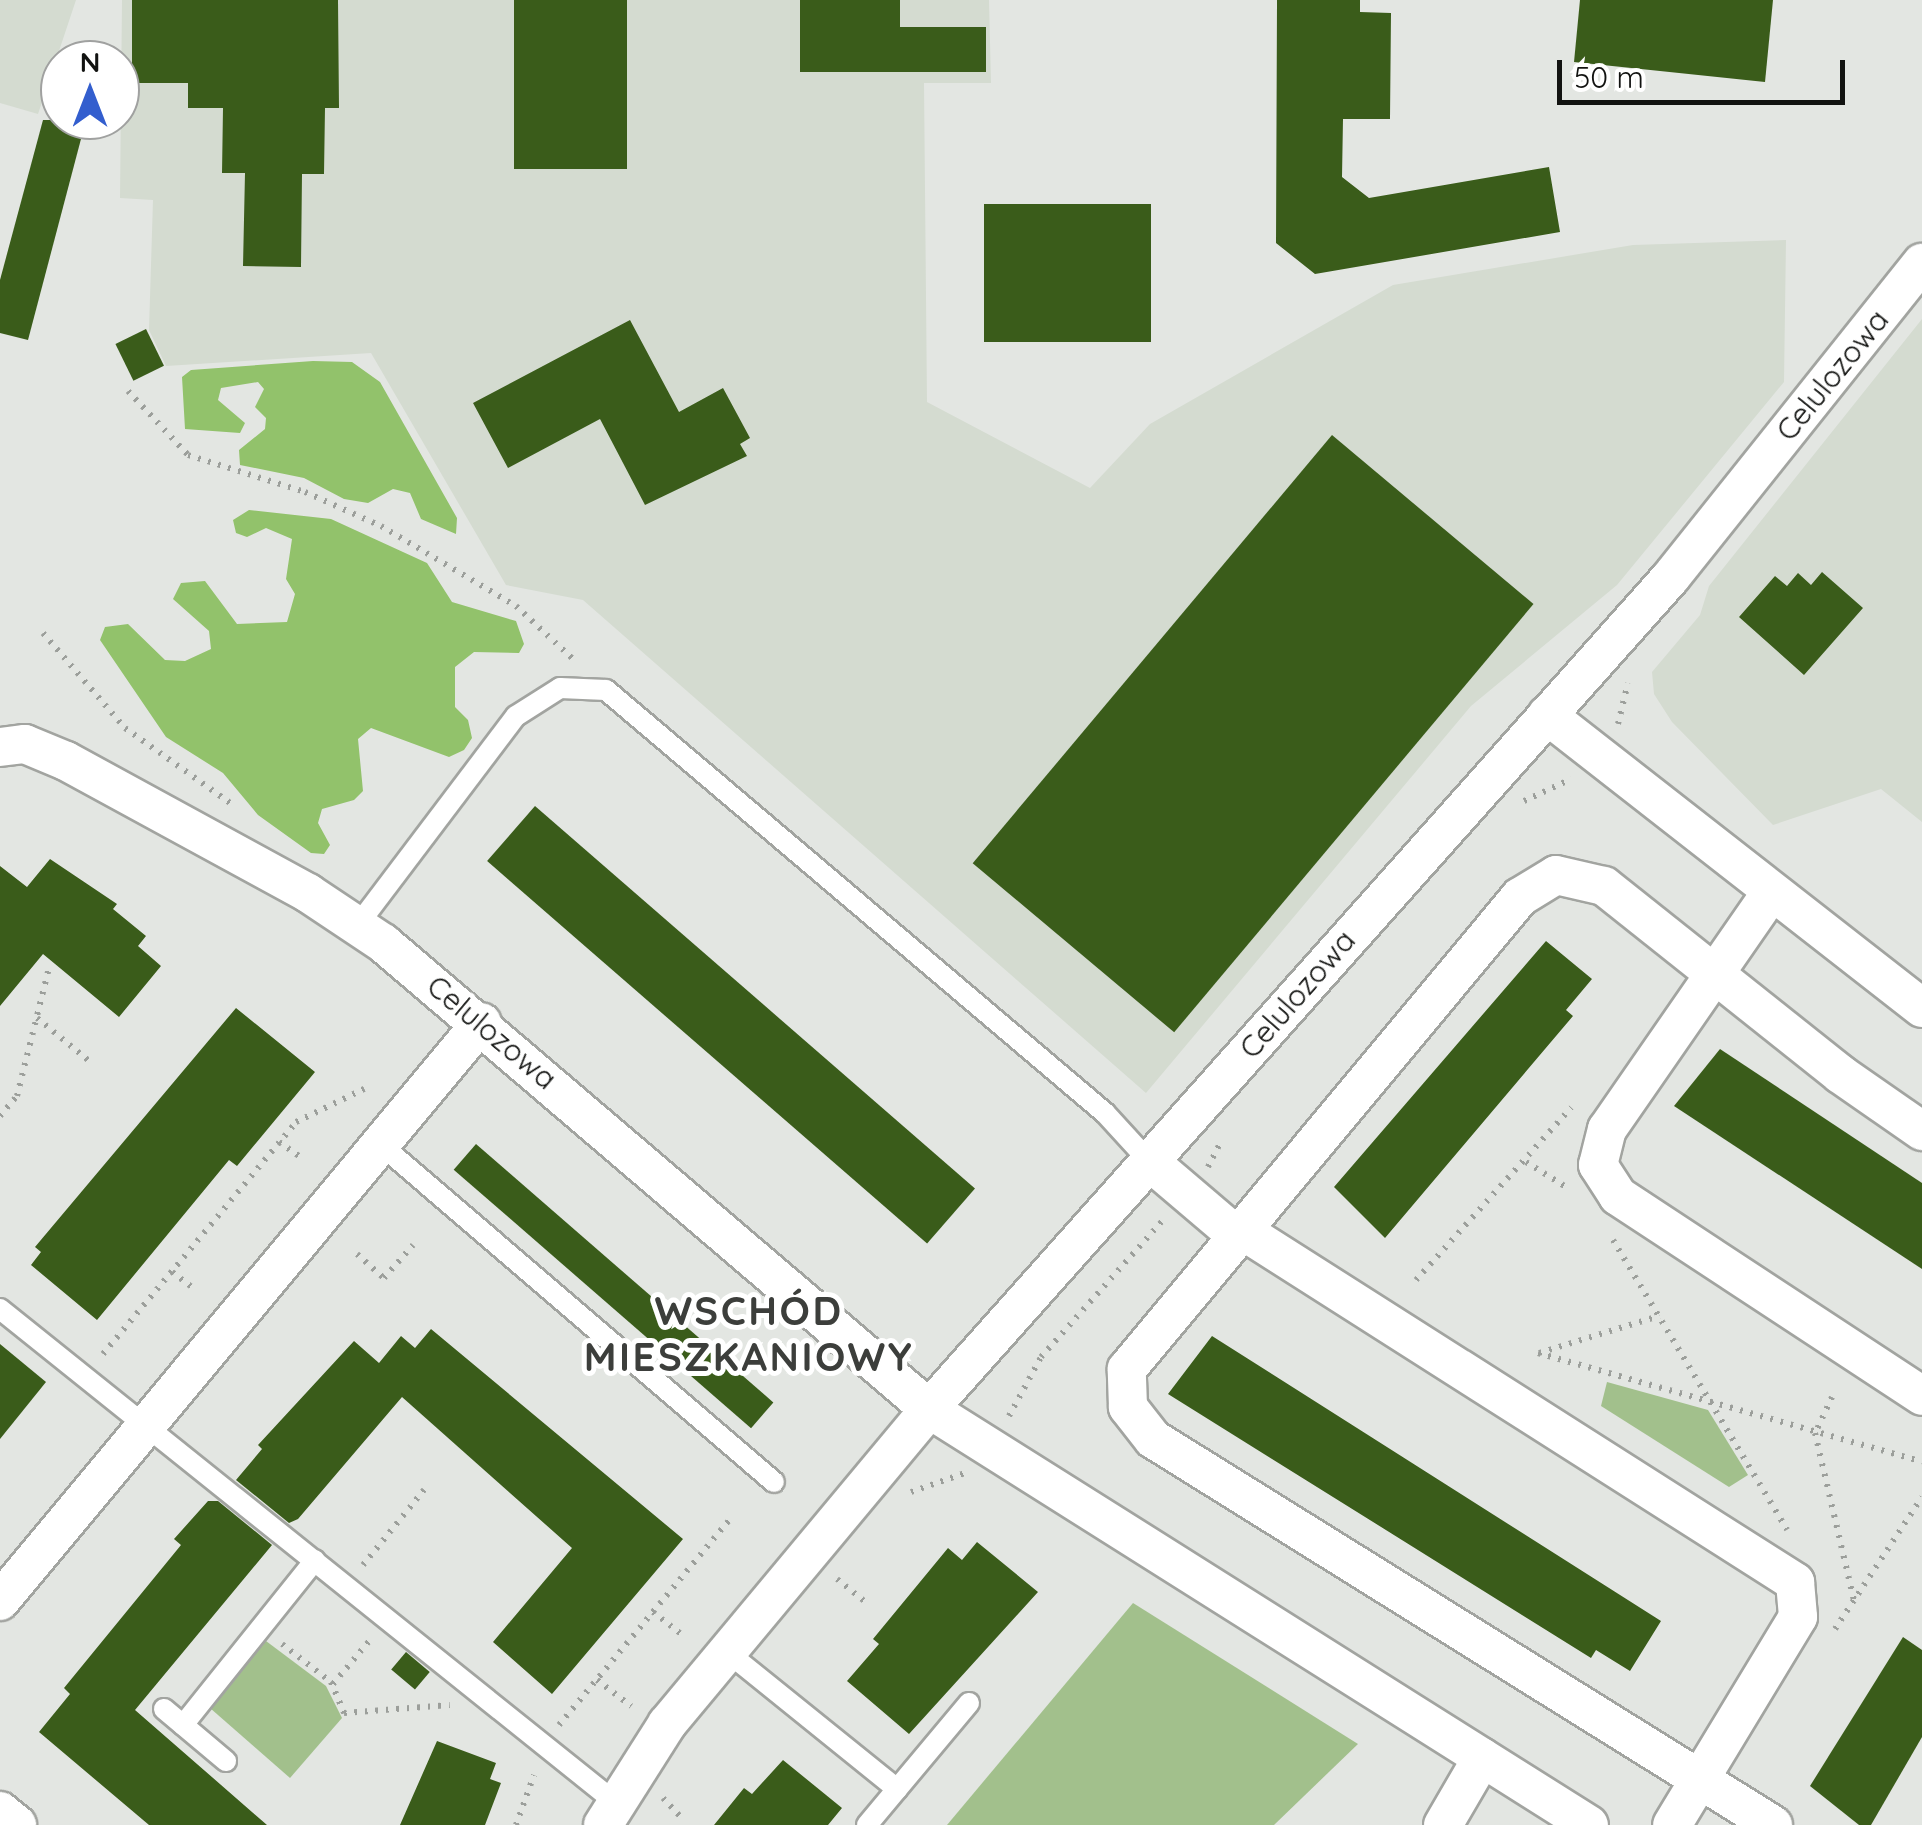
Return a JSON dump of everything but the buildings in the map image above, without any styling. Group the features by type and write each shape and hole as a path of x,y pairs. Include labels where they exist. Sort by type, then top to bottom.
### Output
{"street":[{"name":"Celulozowa","path":"609,1814 726,1651 929,1409 1671,577 1922,263"},
{"path":"1547,714 1770,894 1922,1008"},
{"name":"Celulozowa","path":"0,747 25,744 66,761 357,926 482,1022 929,1409"},
{"path":"1773,1825 1142,1430 1125,1394 1132,1357 1541,880 1592,879 1922,1130"},
{"path":"1770,894 1601,1140 1601,1175 1618,1196 1922,1396"},
{"path":"0,1601 482,1022"},
{"path":"1150,1161 1186,1194 1238,1232 1787,1573 1800,1593 1798,1617 1672,1825"},
{"path":"929,1409 1590,1825"},
{"path":"1442,1825 1482,1758"},
{"path":"0,1811 17,1825"}],"lane":[{"path":"357,926 516,716 560,688 606,690 1105,1113 1150,1161"},
{"path":"380,1144 774,1482"},
{"path":"0,1309 545,1746 609,1814"},
{"path":"183,1725 315,1560"},
{"path":"726,1651 897,1789"},
{"path":"868,1825 969,1702"},
{"path":"164,1709 226,1761"}],"path":[{"path":"128,391 188,454 232,474 305,492 381,526 516,606 606,690"},
{"path":"43,632 124,728 238,809"},
{"path":"1520,805 1551,790"},
{"path":"0,1116 17,1096 48,968"},
{"path":"37,1018 88,1060"},
{"path":"96,1362 296,1122 364,1088"},
{"path":"1416,1280 1571,1108"},
{"path":"1009,1416 1041,1358 1186,1194 1227,1132"},
{"path":"279,1142 300,1156"},
{"path":"1526,1162 1572,1192"},
{"path":"1602,1222 1792,1538"},
{"path":"356,1254 384,1278 413,1245"},
{"path":"172,1272 192,1287"},
{"path":"1659,1316 1538,1353 1922,1462"},
{"path":"1832,1397 1814,1433 1854,1600"},
{"path":"904,1498 976,1463"},
{"path":"346,1586 424,1490"},
{"path":"1823,1647 1922,1497"},
{"path":"516,1825 545,1746 730,1519"},
{"path":"837,1579 864,1601"},
{"path":"652,1612 685,1637"},
{"path":"332,1685 388,1619"},
{"path":"261,1628 332,1685 344,1713 490,1702"},
{"path":"597,1680 631,1706"},
{"path":"662,1797 682,1816"}],"shaded area":[{"path":"0,0 76,0 63,40 40,40 38,114 0,103"},
{"path":"122,0 989,0 991,83 924,83 927,402 1090,488 1150,424 1393,285 1633,245 1786,240 1784,382 1617,585 1471,706 1146,1093 583,600 506,585 371,353 166,366 149,330 153,200 120,198 121,140 140,140 140,40 122,40"},
{"path":"1922,319 1922,822 1881,789 1773,825 1672,722 1654,694 1652,672 1700,615 1709,586"}],"green space":[{"path":"352,362 380,382 457,518 456,534 421,519 410,493 393,489 368,503 344,499 304,478 240,465 239,450 265,429 266,418 255,407 264,389 258,382 221,388 218,400 245,423 240,433 185,429 182,377 191,370"},
{"path":"249,510 331,519 427,563 452,602 516,621 524,644 519,653 474,652 455,667 455,707 468,720 472,738 464,750 449,757 371,728 358,739 363,791 354,800 322,809 318,823 330,845 324,854 311,853 258,815 223,773 166,737 100,640 105,627 128,624 165,660 185,661 211,649 209,631 173,599 181,583 205,581 237,624 287,622 295,594 286,579 292,539 266,528 247,537 236,533 233,520"},
{"path":"1607,1382 1708,1410 1748,1475 1729,1487 1601,1406"},
{"path":"1133,1603 1358,1744 1274,1825 947,1825"},
{"path":"266,1641 326,1686 342,1718 290,1778 210,1708"}],"district":[{"name":"WSCHÓD MIESZKANIOWY","path":"749,1333"}]}
